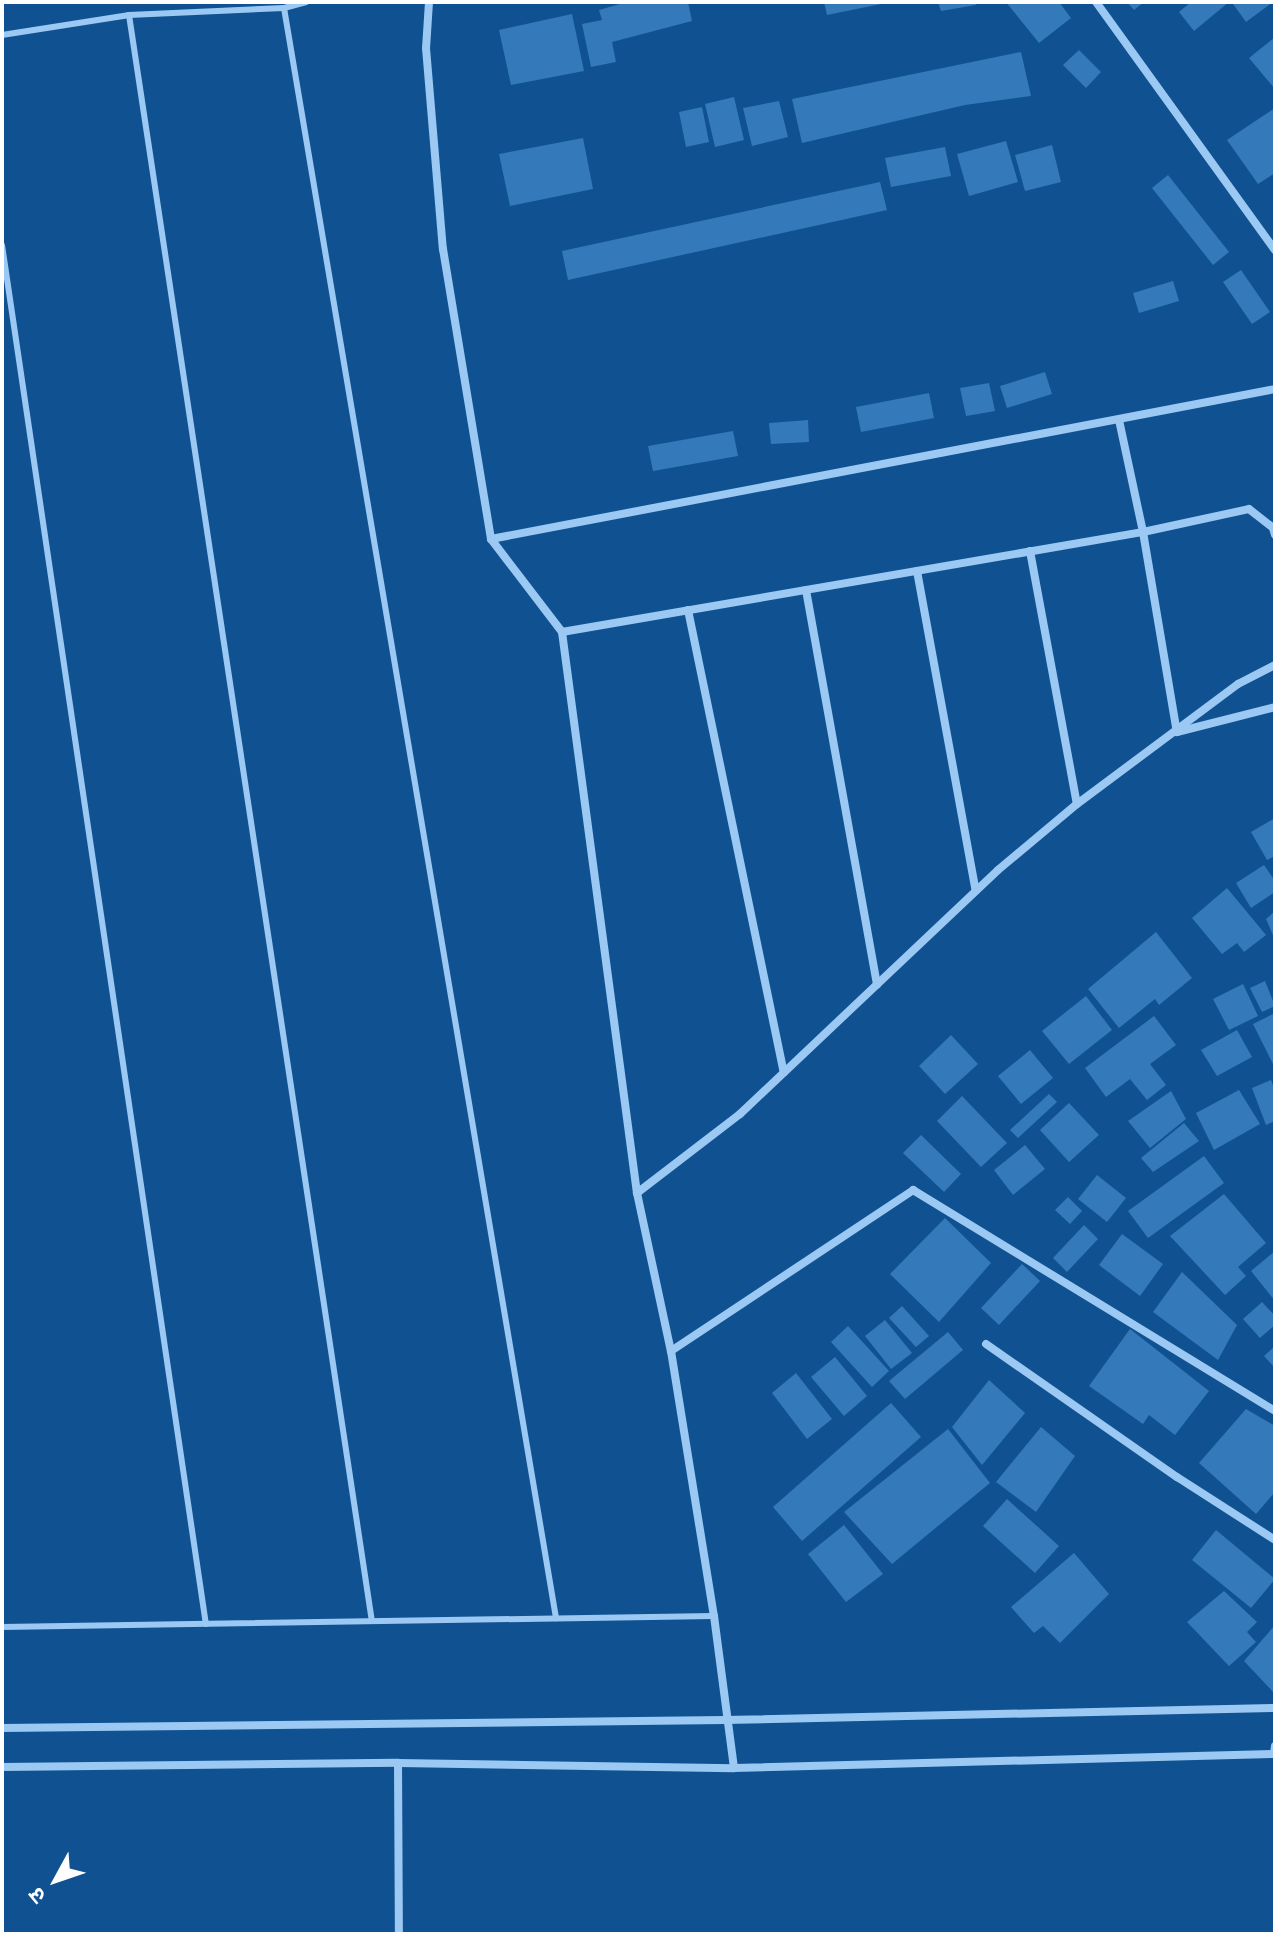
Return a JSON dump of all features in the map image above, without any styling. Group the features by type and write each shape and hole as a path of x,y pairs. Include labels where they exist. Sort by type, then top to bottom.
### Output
{"street":[{"path":"429,2 426,48 443,249 491,539 562,632 637,1193 671,1351 714,1616 725,1720 734,1768"},
{"path":"1096,2 1275,250"},
{"path":"491,539 1275,389"},
{"path":"1119,420 1143,532 1177,732"},
{"path":"562,632 1143,532 1249,509 1273,528 1275,535"},
{"path":"1030,551 1077,804"},
{"path":"917,571 976,891"},
{"path":"806,590 877,985"},
{"path":"688,610 784,1072"},
{"path":"637,1193 740,1114 976,891 1077,804 1238,684 1275,665"},
{"path":"1177,732 1275,707"},
{"path":"671,1351 913,1190 1275,1411"},
{"path":"986,1344 1132,1446 1275,1540"},
{"path":"2,1728 725,1720 1275,1708"},
{"path":"2,1767 398,1763 734,1768 1274,1754 1275,1746"},
{"path":"398,1763 399,1934"}],"lane":[{"path":"2,35 129,15 284,8 306,2"},
{"path":"284,8 556,1618"},
{"path":"129,15 372,1621"},
{"path":"2,245 206,1624"},
{"path":"2,1627 714,1616"}],"building":[{"path":"627,2 688,2 692,21 612,42 616,62 591,67 582,24 602,20 599,10"},
{"path":"824,2 885,2 886,3 827,15"},
{"path":"938,2 976,2 976,5 941,11"},
{"path":"1006,2 1059,2 1071,18 1039,43"},
{"path":"1127,2 1144,2 1134,10"},
{"path":"1191,2 1229,2 1194,31 1179,12"},
{"path":"1273,2 1246,22 1233,4"},
{"path":"572,14 584,71 511,85 499,30"},
{"path":"1275,37 1275,89 1249,58"},
{"path":"1079,50 1101,72 1086,88 1063,65"},
{"path":"1021,52 1031,96 965,105 802,143 792,99"},
{"path":"734,97 744,140 715,147 705,104"},
{"path":"779,101 788,137 752,146 743,108"},
{"path":"702,107 709,142 686,147 679,112"},
{"path":"1275,108 1275,173 1258,184 1227,140"},
{"path":"583,138 593,189 510,206 499,154"},
{"path":"1006,141 1018,182 969,196 957,154"},
{"path":"1052,145 1061,182 1025,191 1015,155"},
{"path":"945,147 951,176 891,187 885,158"},
{"path":"1168,175 1229,252 1213,265 1152,188"},
{"path":"880,182 887,210 568,280 562,251"},
{"path":"1241,270 1270,312 1252,324 1223,282"},
{"path":"1173,281 1179,301 1139,313 1133,293"},
{"path":"1045,372 1052,394 1007,408 1000,386"},
{"path":"989,383 995,411 966,416 960,388"},
{"path":"929,393 934,418 861,432 856,407"},
{"path":"808,420 809,442 771,444 769,423"},
{"path":"733,431 738,456 653,471 648,446"},
{"path":"1275,818 1275,856 1267,860 1251,832"},
{"path":"1264,865 1275,881 1275,892 1251,908 1236,883"},
{"path":"1227,888 1266,935 1244,952 1237,943 1222,954 1192,918"},
{"path":"1275,911 1275,940 1266,919"},
{"path":"1156,932 1192,978 1159,1005 1155,999 1119,1028 1088,989"},
{"path":"1265,981 1275,1006 1262,1012 1250,988"},
{"path":"1243,984 1258,1016 1229,1030 1213,999"},
{"path":"1086,996 1112,1030 1069,1064 1042,1031"},
{"path":"1275,1013 1275,1068 1253,1024"},
{"path":"1154,1016 1176,1045 1150,1064 1166,1085 1147,1100 1130,1079 1106,1097 1085,1068"},
{"path":"1237,1030 1252,1057 1217,1076 1201,1050"},
{"path":"951,1035 978,1064 945,1094 919,1066"},
{"path":"1030,1050 1053,1078 1021,1104 998,1076"},
{"path":"1271,1080 1275,1091 1275,1121 1266,1125 1252,1088"},
{"path":"1239,1090 1260,1124 1214,1150 1196,1113"},
{"path":"1171,1091 1186,1119 1150,1148 1128,1121"},
{"path":"1049,1094 1057,1102 1018,1138 1010,1130"},
{"path":"962,1096 1007,1143 981,1167 937,1121"},
{"path":"1069,1103 1099,1135 1069,1162 1040,1130"},
{"path":"1184,1123 1199,1141 1153,1172 1141,1158"},
{"path":"921,1135 961,1174 944,1192 903,1153"},
{"path":"1025,1145 1045,1169 1013,1195 994,1170"},
{"path":"1204,1156 1224,1183 1148,1238 1128,1211"},
{"path":"1097,1175 1126,1198 1107,1222 1078,1199"},
{"path":"1224,1194 1266,1243 1238,1267 1246,1276 1225,1295 1170,1236"},
{"path":"1068,1197 1082,1211 1070,1224 1055,1210"},
{"path":"945,1218 991,1263 939,1322 890,1274"},
{"path":"1084,1225 1098,1239 1067,1272 1053,1258"},
{"path":"1122,1234 1163,1264 1140,1296 1099,1265"},
{"path":"1275,1251 1275,1301 1251,1271"},
{"path":"1022,1264 1040,1281 999,1325 981,1308"},
{"path":"1182,1272 1237,1325 1218,1360 1153,1312"},
{"path":"1262,1302 1275,1316 1275,1325 1260,1338 1243,1319"},
{"path":"902,1306 929,1336 916,1347 889,1318"},
{"path":"885,1320 912,1353 891,1369 865,1336"},
{"path":"848,1326 889,1371 872,1387 831,1342"},
{"path":"1130,1329 1209,1391 1175,1435 1149,1415 1143,1424 1089,1386"},
{"path":"948,1332 963,1350 905,1399 889,1381"},
{"path":"1275,1346 1275,1368 1264,1356"},
{"path":"835,1357 867,1396 844,1416 811,1377"},
{"path":"796,1373 832,1419 807,1439 772,1393"},
{"path":"989,1380 1025,1413 982,1465 952,1427"},
{"path":"891,1403 921,1437 802,1541 773,1507"},
{"path":"1246,1409 1275,1426 1275,1492 1256,1514 1199,1463"},
{"path":"1041,1427 1075,1456 1036,1512 996,1482"},
{"path":"948,1429 990,1483 892,1564 844,1512"},
{"path":"1007,1499 1059,1546 1035,1573 983,1526"},
{"path":"844,1525 883,1574 846,1602 808,1554"},
{"path":"1216,1530 1275,1579 1251,1608 1192,1560"},
{"path":"1074,1553 1109,1594 1060,1643 1043,1626 1034,1633 1011,1607"},
{"path":"1224,1591 1257,1622 1247,1632 1256,1642 1229,1666 1187,1622"},
{"path":"1275,1625 1275,1694 1244,1661"}]}
